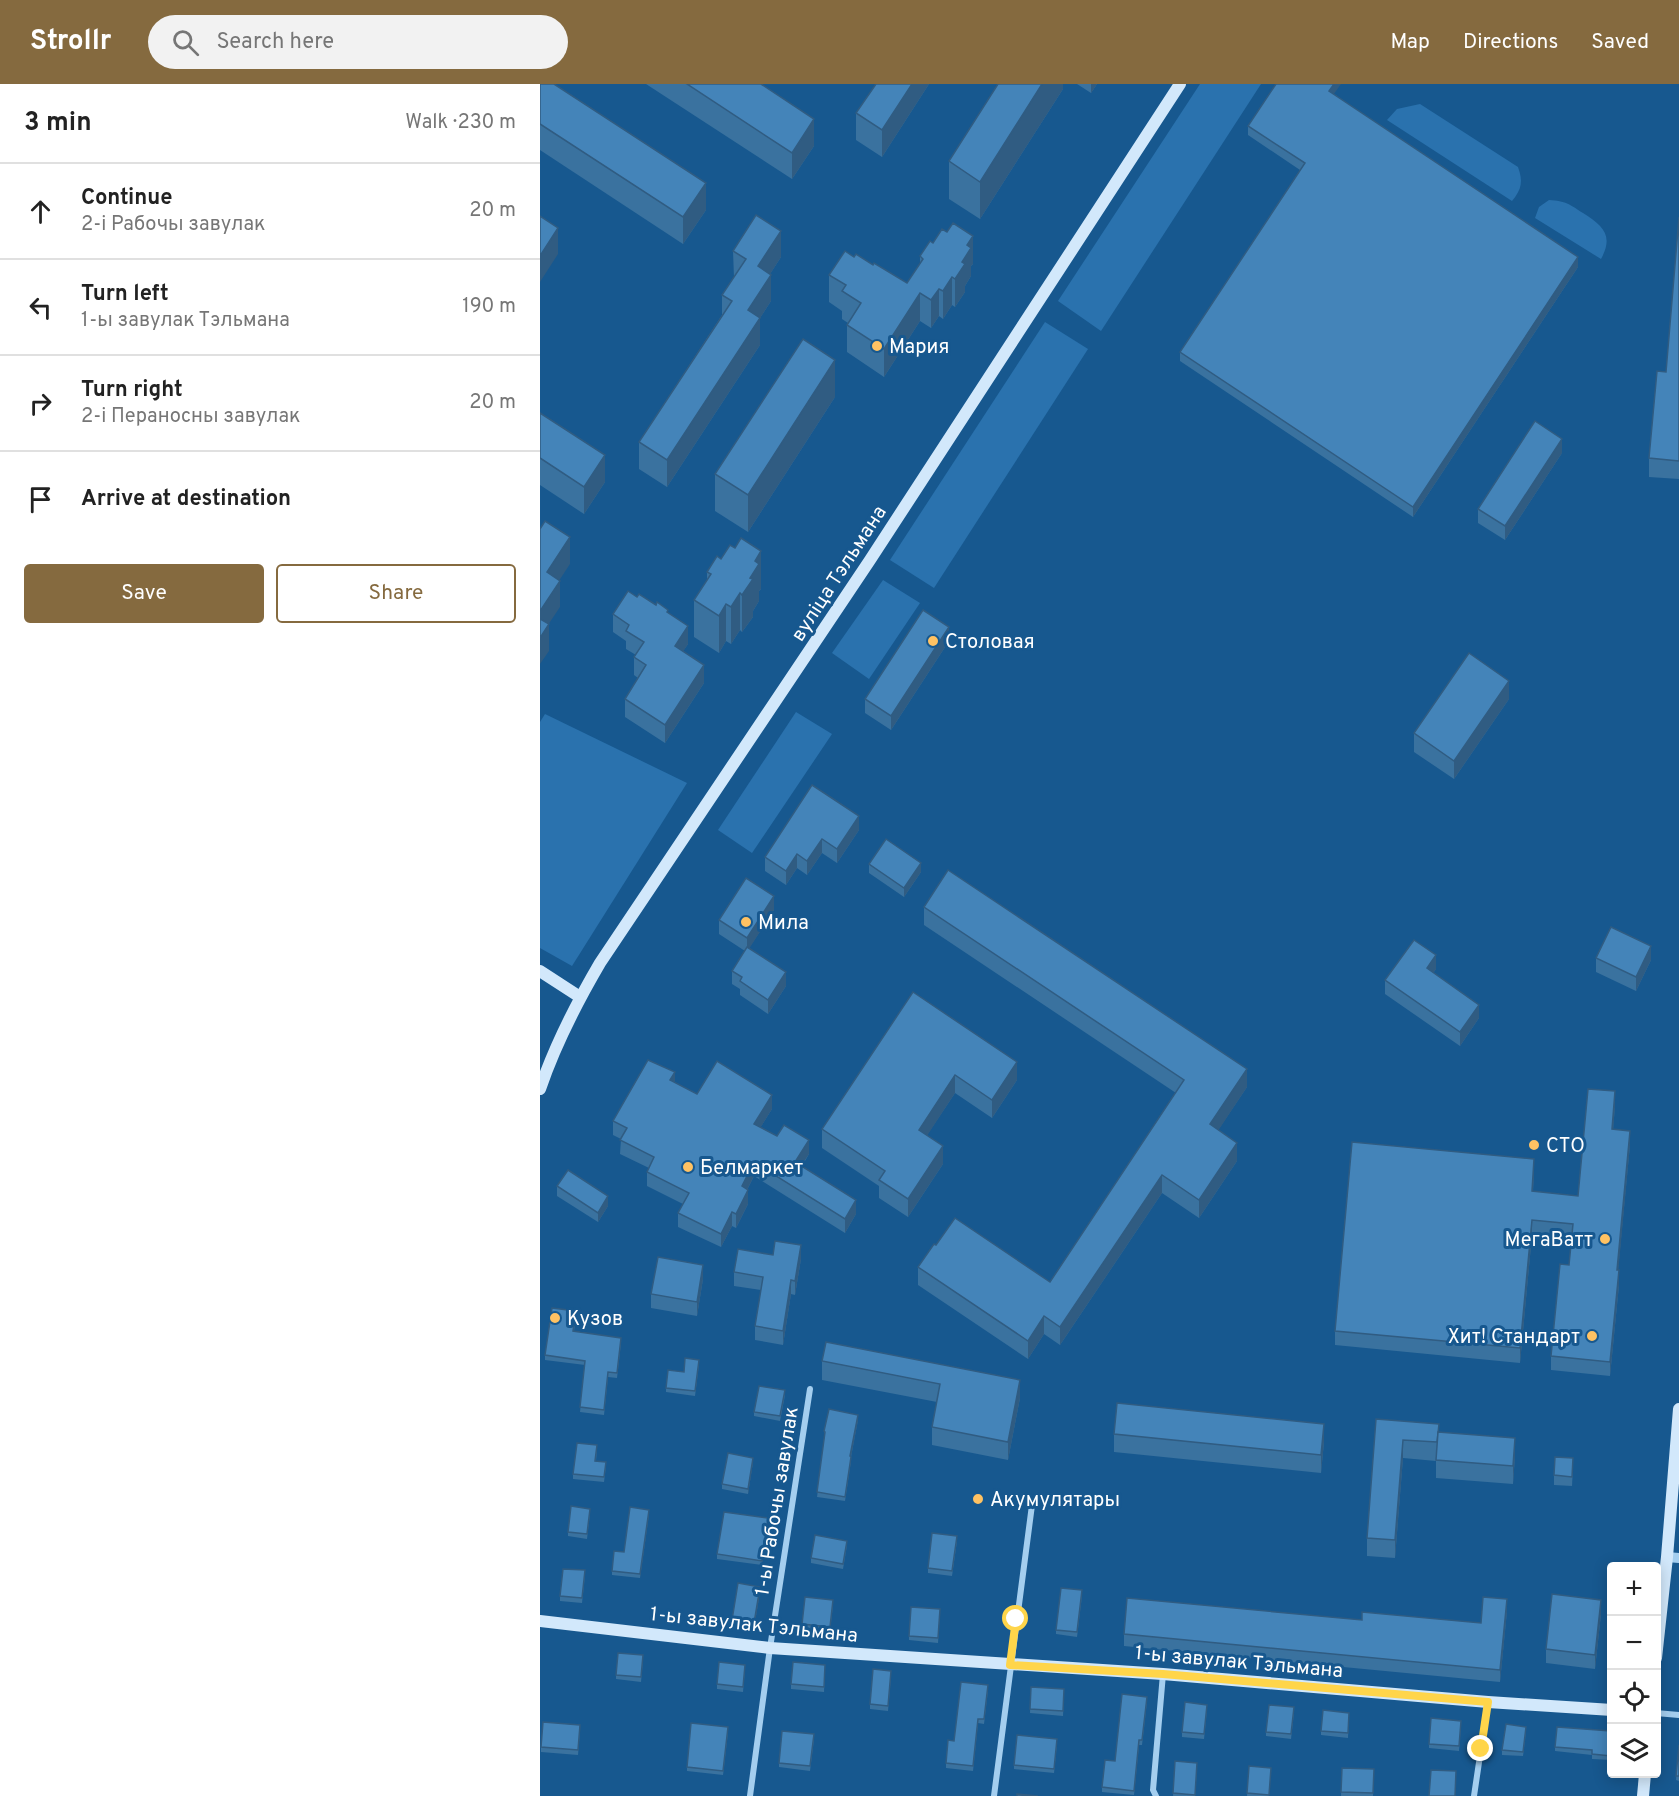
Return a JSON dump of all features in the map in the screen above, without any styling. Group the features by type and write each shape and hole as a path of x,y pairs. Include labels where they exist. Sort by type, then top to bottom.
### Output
{"main road":[{"name":"вуліца Тэльмана","path":"540,1089 548,1066 580,997 600,963 870,561 1180,84"},
{"path":"540,971 580,997"},
{"path":"1661,1628 1673,1557 1679,1410"},
{"name":"1-ы завулак Тэльмана","path":"540,1621 770,1648 1163,1674 1488,1702 1607,1710"},
{"path":"1643,1796 1645,1778"}],"street":[{"name":"1-ы Рабочы завулак","path":"750,1796 810,1389"},
{"path":"994,1796 1032,1505"},
{"path":"1156,1796 1153,1790 1163,1674"},
{"path":"1474,1796 1488,1702"},
{"path":"1661,1713 1679,1715"}],"shaded area":[{"path":"1200,84 1261,84 1101,331 1058,301"},
{"path":"1420,104 1518,167 1521,185 1512,201 1387,120 1397,109"},
{"path":"1549,200 1571,205 1601,227 1606,237 1606,244 1601,259 1535,218 1539,207"},
{"path":"1045,322 1088,349 934,588 890,560"},
{"path":"883,580 920,603 869,679 832,653"},
{"path":"796,712 832,734 752,853 718,830"},
{"path":"545,714 687,783 572,966 540,948 540,722"}],"building":[{"path":"540,84 554,84 706,183 683,217 540,124"},
{"path":"687,84 761,84 814,119 792,153"},
{"path":"876,84 912,84 882,130 856,113"},
{"path":"998,84 1042,84 980,182 949,161"},
{"path":"1276,84 1334,84 1329,91 1578,257 1413,507 1180,352 1305,163 1248,126"},
{"path":"756,215 781,231 758,266 771,275 748,310 760,318 667,460 639,442 732,301 722,295 746,259 733,251"},
{"path":"540,216 558,228 540,256"},
{"path":"1679,217 1679,461 1649,458 1657,371 1666,372"},
{"path":"953,223 973,236 967,245 971,248 962,262 965,264 955,279 952,277 943,291 939,289 931,300 920,293 884,349 847,325 861,303 842,291 846,285 829,275 845,251 854,257 856,254 873,265 874,263 907,283 923,259 920,256 930,241 933,243 942,229 947,232"},
{"path":"803,339 835,360 748,495 715,474"},
{"path":"540,413 605,455 584,487 540,458"},
{"path":"1535,421 1562,439 1505,526 1478,509"},
{"path":"545,521 570,537 547,572 560,581 540,611 540,529"},
{"path":"741,538 761,551 755,561 759,564 750,578 753,579 742,595 740,593 731,607 726,604 719,616 694,600 711,574 707,572 717,556 721,559 730,545 735,548"},
{"path":"628,591 637,597 639,594 656,605 657,602 688,626 675,646 704,665 665,725 625,699 646,665 634,657 644,642 626,631 629,625 613,614"},
{"path":"923,610 949,627 891,716 865,699"},
{"path":"540,619 549,624 540,638"},
{"path":"1469,653 1509,681 1454,761 1414,733"},
{"path":"812,785 859,816 837,849 822,839 807,861 797,854 786,871 765,857"},
{"path":"886,839 921,863 904,888 869,864"},
{"path":"948,870 1247,1069 1210,1124 1237,1143 1199,1200 1162,1175 1060,1327 1044,1316 1028,1341 918,1267 955,1218 1050,1282 1184,1080 924,907"},
{"path":"746,878 774,896 747,938 719,920"},
{"path":"1611,927 1651,946 1636,977 1596,958"},
{"path":"1414,940 1436,955 1427,968 1479,1005 1460,1032 1385,980"},
{"path":"747,947 786,972 768,1000 740,981 742,977 732,971"},
{"path":"913,992 1017,1062 992,1100 955,1075 919,1130 943,1146 908,1199 879,1180 885,1171 822,1129"},
{"path":"648,1060 675,1072 670,1080 697,1094 717,1061 772,1095 754,1124 777,1136 784,1125 809,1140 795,1162 856,1200 845,1219 754,1162 742,1186 748,1190 736,1214 732,1212 721,1234 678,1213 689,1193 647,1172 654,1157 620,1140 627,1128 613,1121"},
{"path":"1588,1089 1615,1091 1612,1129 1630,1131 1610,1362 1551,1356 1560,1264 1569,1265 1573,1224 1532,1220 1520,1348 1335,1331 1352,1142 1534,1159 1532,1191 1578,1196"},
{"path":"568,1170 608,1196 598,1213 557,1186"},
{"path":"775,1241 801,1245 795,1281 791,1280 783,1331 755,1326 763,1277 734,1272 738,1249 773,1255"},
{"path":"658,1257 703,1265 697,1302 651,1294"},
{"path":"552,1308 576,1311 573,1331 621,1338 617,1373 608,1372 604,1410 580,1407 585,1361 545,1355"},
{"path":"826,1342 1020,1380 1008,1442 932,1427 940,1384 822,1361"},
{"path":"685,1358 699,1360 695,1391 666,1388 668,1370 684,1372"},
{"path":"759,1386 785,1390 780,1416 754,1412"},
{"path":"1117,1403 1324,1424 1321,1455 1114,1434"},
{"path":"829,1409 858,1415 845,1497 817,1492 824,1431"},
{"path":"1376,1419 1439,1424 1437,1442 1403,1440 1395,1540 1367,1538"},
{"path":"1438,1432 1515,1438 1513,1466 1436,1460"},
{"path":"577,1443 597,1445 595,1461 606,1462 604,1477 573,1474"},
{"path":"728,1453 753,1458 748,1489 722,1484"},
{"path":"1555,1457 1573,1458 1572,1477 1554,1475"},
{"path":"571,1506 590,1509 587,1534 568,1532"},
{"path":"630,1507 649,1510 640,1574 612,1571 614,1551 624,1552"},
{"path":"724,1512 768,1518 762,1561 717,1554"},
{"path":"932,1533 957,1536 952,1571 928,1568"},
{"path":"815,1535 847,1541 843,1564 811,1558"},
{"path":"563,1569 585,1570 582,1598 560,1596"},
{"path":"738,1583 760,1587 754,1623 732,1620"},
{"path":"1061,1588 1082,1590 1077,1632 1056,1630"},
{"path":"1552,1594 1601,1600 1595,1655 1546,1649"},
{"path":"805,1597 833,1600 830,1627 802,1624"},
{"path":"1483,1597 1507,1599 1500,1670 1124,1634 1127,1598 1362,1620 1362,1612 1481,1623"},
{"path":"911,1607 940,1609 938,1638 909,1636"},
{"path":"618,1653 643,1655 641,1677 616,1675"},
{"path":"719,1662 745,1665 743,1687 717,1684"},
{"path":"793,1662 825,1665 824,1687 791,1684"},
{"path":"873,1669 891,1671 888,1706 870,1704"},
{"path":"961,1682 988,1685 984,1719 978,1719 973,1766 946,1763 948,1740 954,1741"},
{"path":"1031,1687 1064,1689 1063,1711 1030,1709"},
{"path":"1122,1694 1147,1697 1142,1740 1139,1740 1134,1791 1102,1787 1105,1760 1115,1761"},
{"path":"1185,1702 1207,1705 1204,1734 1182,1732"},
{"path":"1269,1705 1294,1707 1291,1734 1266,1732"},
{"path":"1323,1710 1349,1713 1348,1733 1321,1731"},
{"path":"1431,1718 1461,1721 1459,1746 1429,1744"},
{"path":"543,1722 580,1725 578,1750 541,1747"},
{"path":"691,1723 728,1727 723,1771 687,1767"},
{"path":"1506,1724 1526,1727 1523,1752 1502,1750"},
{"path":"1557,1727 1607,1731 1607,1756 1592,1754 1592,1750 1555,1747"},
{"path":"782,1731 814,1734 810,1766 779,1763"},
{"path":"1017,1735 1057,1739 1054,1769 1014,1765"},
{"path":"1679,1745 1679,1776 1676,1776"},
{"path":"1175,1761 1197,1763 1195,1795 1173,1793"},
{"path":"1249,1766 1271,1768 1269,1795 1247,1793"},
{"path":"1342,1768 1374,1769 1373,1793 1341,1792"},
{"path":"1431,1770 1456,1771 1455,1796 1429,1796"}],"place":[{"name":"Мария","path":"877,346"},
{"name":"Столовая","path":"933,641"},
{"name":"Мила","path":"746,922"},
{"name":"СТО","path":"1534,1145"},
{"name":"Белмаркет","path":"688,1167"},
{"name":"МегаВатт","path":"1605,1239"},
{"name":"Кузов","path":"555,1318"},
{"name":"Хит! Стандарт","path":"1592,1336"},
{"name":"Акумулятары","path":"978,1499"}],"route":[{"path":"1016,1619 1010,1665 1163,1674 1488,1702 1481,1749"}]}
